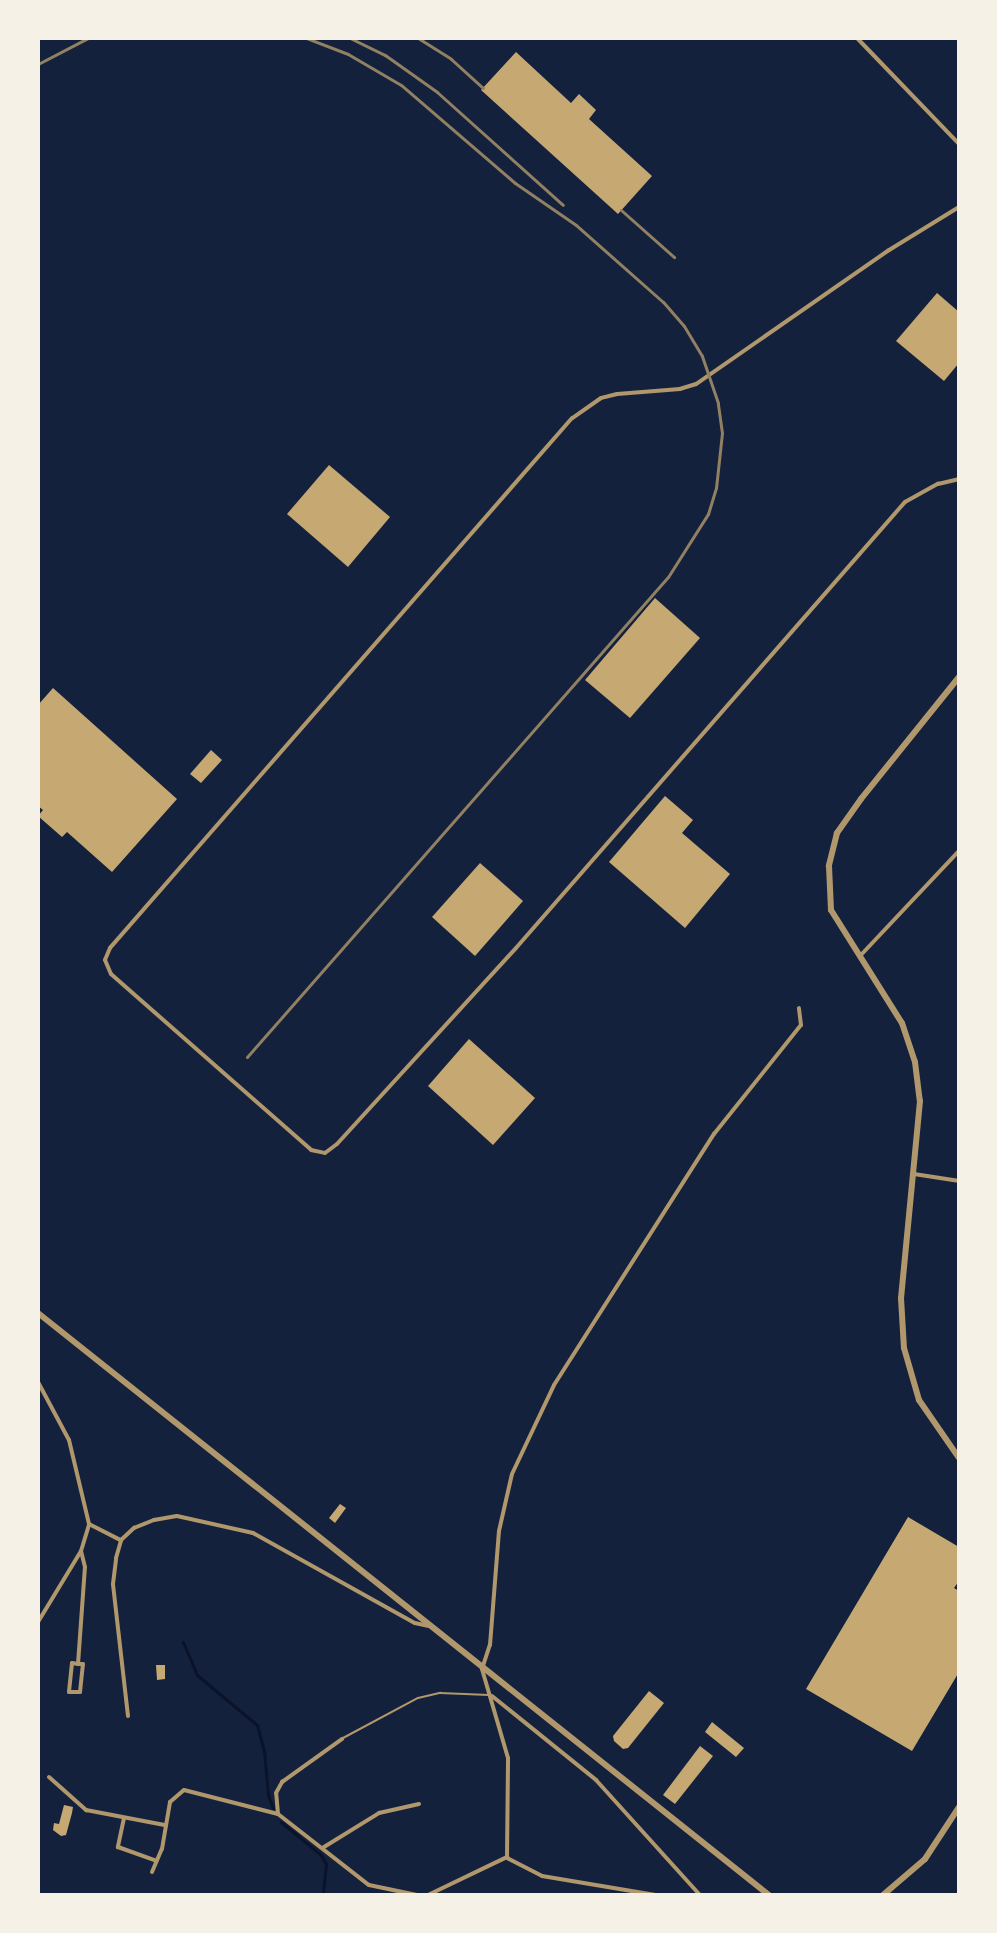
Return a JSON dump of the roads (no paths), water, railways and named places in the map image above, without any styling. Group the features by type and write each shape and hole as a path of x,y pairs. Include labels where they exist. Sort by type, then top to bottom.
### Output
{"street":[{"path":"857,38 959,144"},
{"path":"959,207 889,250 696,384 680,389 601,398 572,418 110,948 105,960 111,974 311,1150 325,1153 337,1144 516,948 905,502 938,484 959,479"},
{"path":"959,677 837,833 829,866 831,910 902,1023 915,1062 920,1101 901,1298 904,1348 919,1400 959,1458"},
{"path":"858,957 959,851"},
{"path":"507,1857 508,1758 482,1669 490,1645 499,1531 512,1474 554,1385 714,1134 801,1025 799,1008"},
{"path":"914,1174 959,1181"},
{"path":"38,1313 769,1895"},
{"path":"38,1382 69,1440 89,1524 81,1551 38,1622"},
{"path":"128,1716 113,1584 121,1540 134,1528 154,1520 177,1516 215,1522 253,1533 415,1623 428,1626"},
{"path":"89,1524 121,1540"},
{"path":"78,1664 85,1567 81,1551"},
{"path":"72,1663 78,1664 83,1664 80,1692 69,1692 72,1663"},
{"path":"492,1696 596,1780 700,1895"},
{"path":"278,1814 276,1793 282,1782 342,1739"},
{"path":"49,1777 86,1810 165,1825"},
{"path":"152,1872 170,1802 184,1790 278,1814 369,1885 417,1895"},
{"path":"324,1847 379,1813 419,1804"},
{"path":"883,1895 925,1859 959,1807"},
{"path":"124,1818 118,1847 157,1861"},
{"path":"428,1895 507,1857"},
{"path":"507,1857 542,1876 655,1895"}],"lane":[{"path":"342,1739 418,1698 440,1693 492,1696"}],"waterway":[{"path":"183,1642 197,1675 257,1725 264,1751 268,1795 273,1808"},
{"path":"281,1822 321,1855 326,1864 323,1895"}],"railway":[{"path":"38,64 88,38"},
{"path":"247,1057 668,577 708,514 716,488 722,433 718,403 702,356 684,326 663,302 576,225 515,183 401,85 348,54 306,38"},
{"path":"350,38 385,55 437,92 563,205"},
{"path":"418,38 451,59 483,88"},
{"path":"621,210 674,257"}]}
